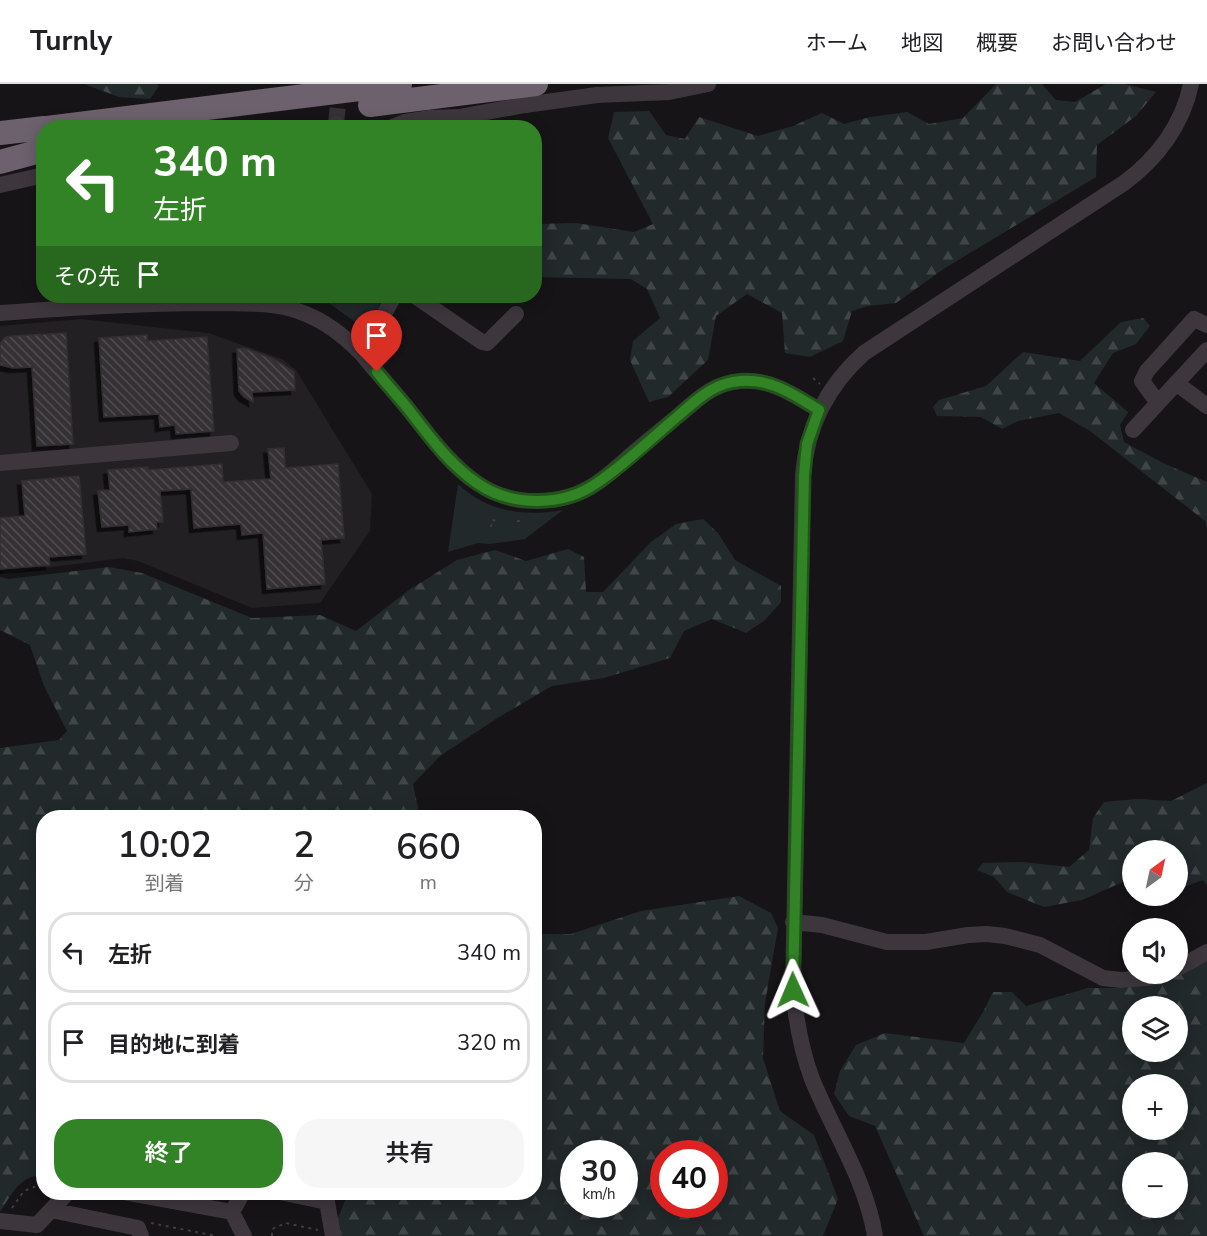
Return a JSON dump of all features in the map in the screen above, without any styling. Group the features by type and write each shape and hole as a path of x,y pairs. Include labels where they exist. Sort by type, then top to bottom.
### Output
{"highway":[{"path":"110,120 400,84"},
{"path":"252,120 536,84"},
{"path":"0,133 36,129"},
{"path":"0,152 36,149"},
{"path":"0,162 36,151"}],"street":[{"path":"418,120 459,117 597,95 708,84"},
{"path":"875,1236 861,1187 804,1056 793,990 804,475 807,444 819,410 842,375 864,353 1141,170 1165,144 1181,112 1191,84"},
{"path":"0,185 36,177"},
{"path":"0,313 166,303 272,304 296,310 318,318 332,327 362,354 446,456 478,484 496,493 535,501 567,496 597,484 716,386 739,381 761,381 786,391 819,410"},
{"path":"362,354 390,303"},
{"path":"425,303 482,342 487,343 516,314"},
{"path":"1158,403 1142,381 1147,371 1194,319 1207,326"},
{"path":"1133,430 1207,350"},
{"path":"1176,383 1207,406"},
{"path":"0,464 231,443"},
{"path":"794,922 822,925 887,942 926,942 987,933 1005,936 1040,945 1103,978 1122,980"},
{"path":"1188,962 1207,952"},
{"path":"2,1221 39,1231 51,1210 60,1200"},
{"path":"167,1200 232,1212"},
{"path":"232,1212 239,1200"},
{"path":"318,1200 327,1202 333,1235"},
{"path":"51,1210 139,1232"},
{"path":"232,1212 244,1236"}],"path":[{"path":"491,527 492,519 499,521"},
{"path":"2,1221 24,1191 36,1186"},
{"path":"139,1232 144,1223 150,1223 216,1236"},
{"path":"272,1236 272,1229 286,1223 333,1235"}],"shaded area":[{"path":"81,319 208,333 282,359 296,370 372,494 370,531 320,603 252,608 138,561 123,558 5,573 0,570 0,326"}],"green space":[{"path":"84,84 157,84 159,86 150,99 119,97"},
{"path":"996,84 1042,84 1056,100 1075,102 1106,84 1125,84 1156,92 1136,116 1097,145 1096,177 945,268 896,303 868,306 852,311 843,341 810,357 785,353 782,313 747,294 716,316 708,360 668,397 649,402 630,360 633,341 660,318 647,289 631,279 542,277 542,224 576,223 634,232 653,224 608,138 614,112 649,111 666,135 685,139 699,117 758,136 793,126 822,113 844,124 870,117 907,112 929,124 963,118"},
{"path":"329,303 380,303 372,318 361,326"},
{"path":"1143,318 1150,326 1136,344 1113,353 1094,383 1128,412 1120,425 1124,442 1163,463 1207,482 1207,528 1205,521 1090,431 1059,413 1018,421 1002,429 981,417 937,416 933,407 939,400 986,386 1023,352 1080,361 1121,322"},
{"path":"458,484 481,501 507,510 535,513 563,510 525,539 490,544 478,543 448,552"},
{"path":"703,519 718,533 735,560 781,586 781,602 765,620 746,633 712,619 684,631 670,658 604,678 552,686 499,717 440,756 413,784 419,810 36,810 36,1176 22,1182 17,1187 0,1212 0,748 59,740 67,731 44,686 30,645 0,630 0,577 9,579 109,567 142,573 252,618 320,615 356,631 409,590 457,560 495,550 526,561 568,549 584,557 586,592 603,592 651,542 676,524"},
{"path":"1207,783 1207,885 1203,880 1188,885 1188,840 1122,840 1122,882 1082,900 1044,907 1007,892 994,877 977,870 983,863 1022,862 1069,867 1089,850 1093,818 1104,802 1136,799 1171,801"},
{"path":"739,896 771,913 778,928 765,1003 763,1058 780,1111 814,1135 838,1199 823,1236 341,1236 337,1220 345,1200 542,1200 542,934 571,934 641,911"},
{"path":"1207,958 1207,1236 924,1236 875,1126 849,1116 834,1094 840,1071 856,1045 885,1033 964,1043 993,992 1012,992 1026,1006 1088,988 1121,988 1152,984 1188,984 1188,968"}],"building":[{"path":"66,333 73,444 37,446 32,367 13,368 0,365 0,343 6,337 12,336"},
{"path":"147,335 147,341 207,337 214,431 176,434 175,425 160,427 159,414 104,417 99,338"},
{"path":"244,348 274,359 294,372 295,390 252,392 253,402 244,397 239,391 237,349"},
{"path":"284,448 285,468 338,464 344,538 321,540 325,584 267,589 263,533 242,535 241,524 194,528 191,489 160,491 163,522 156,522 157,529 129,532 129,525 102,527 98,491 110,490 108,470 148,467 148,470 222,464 223,482 271,479 268,449"},
{"path":"79,476 86,554 49,557 50,565 0,569 0,518 25,516 22,481"}],"tunnel":[{"path":"336,120 340,84"}],"route":[{"path":"377,372 446,456 462,471 478,484 496,493 515,499 535,501 558,499 597,484 716,386 739,381 761,381 786,391 819,410 807,444 804,475 793,990"}]}
